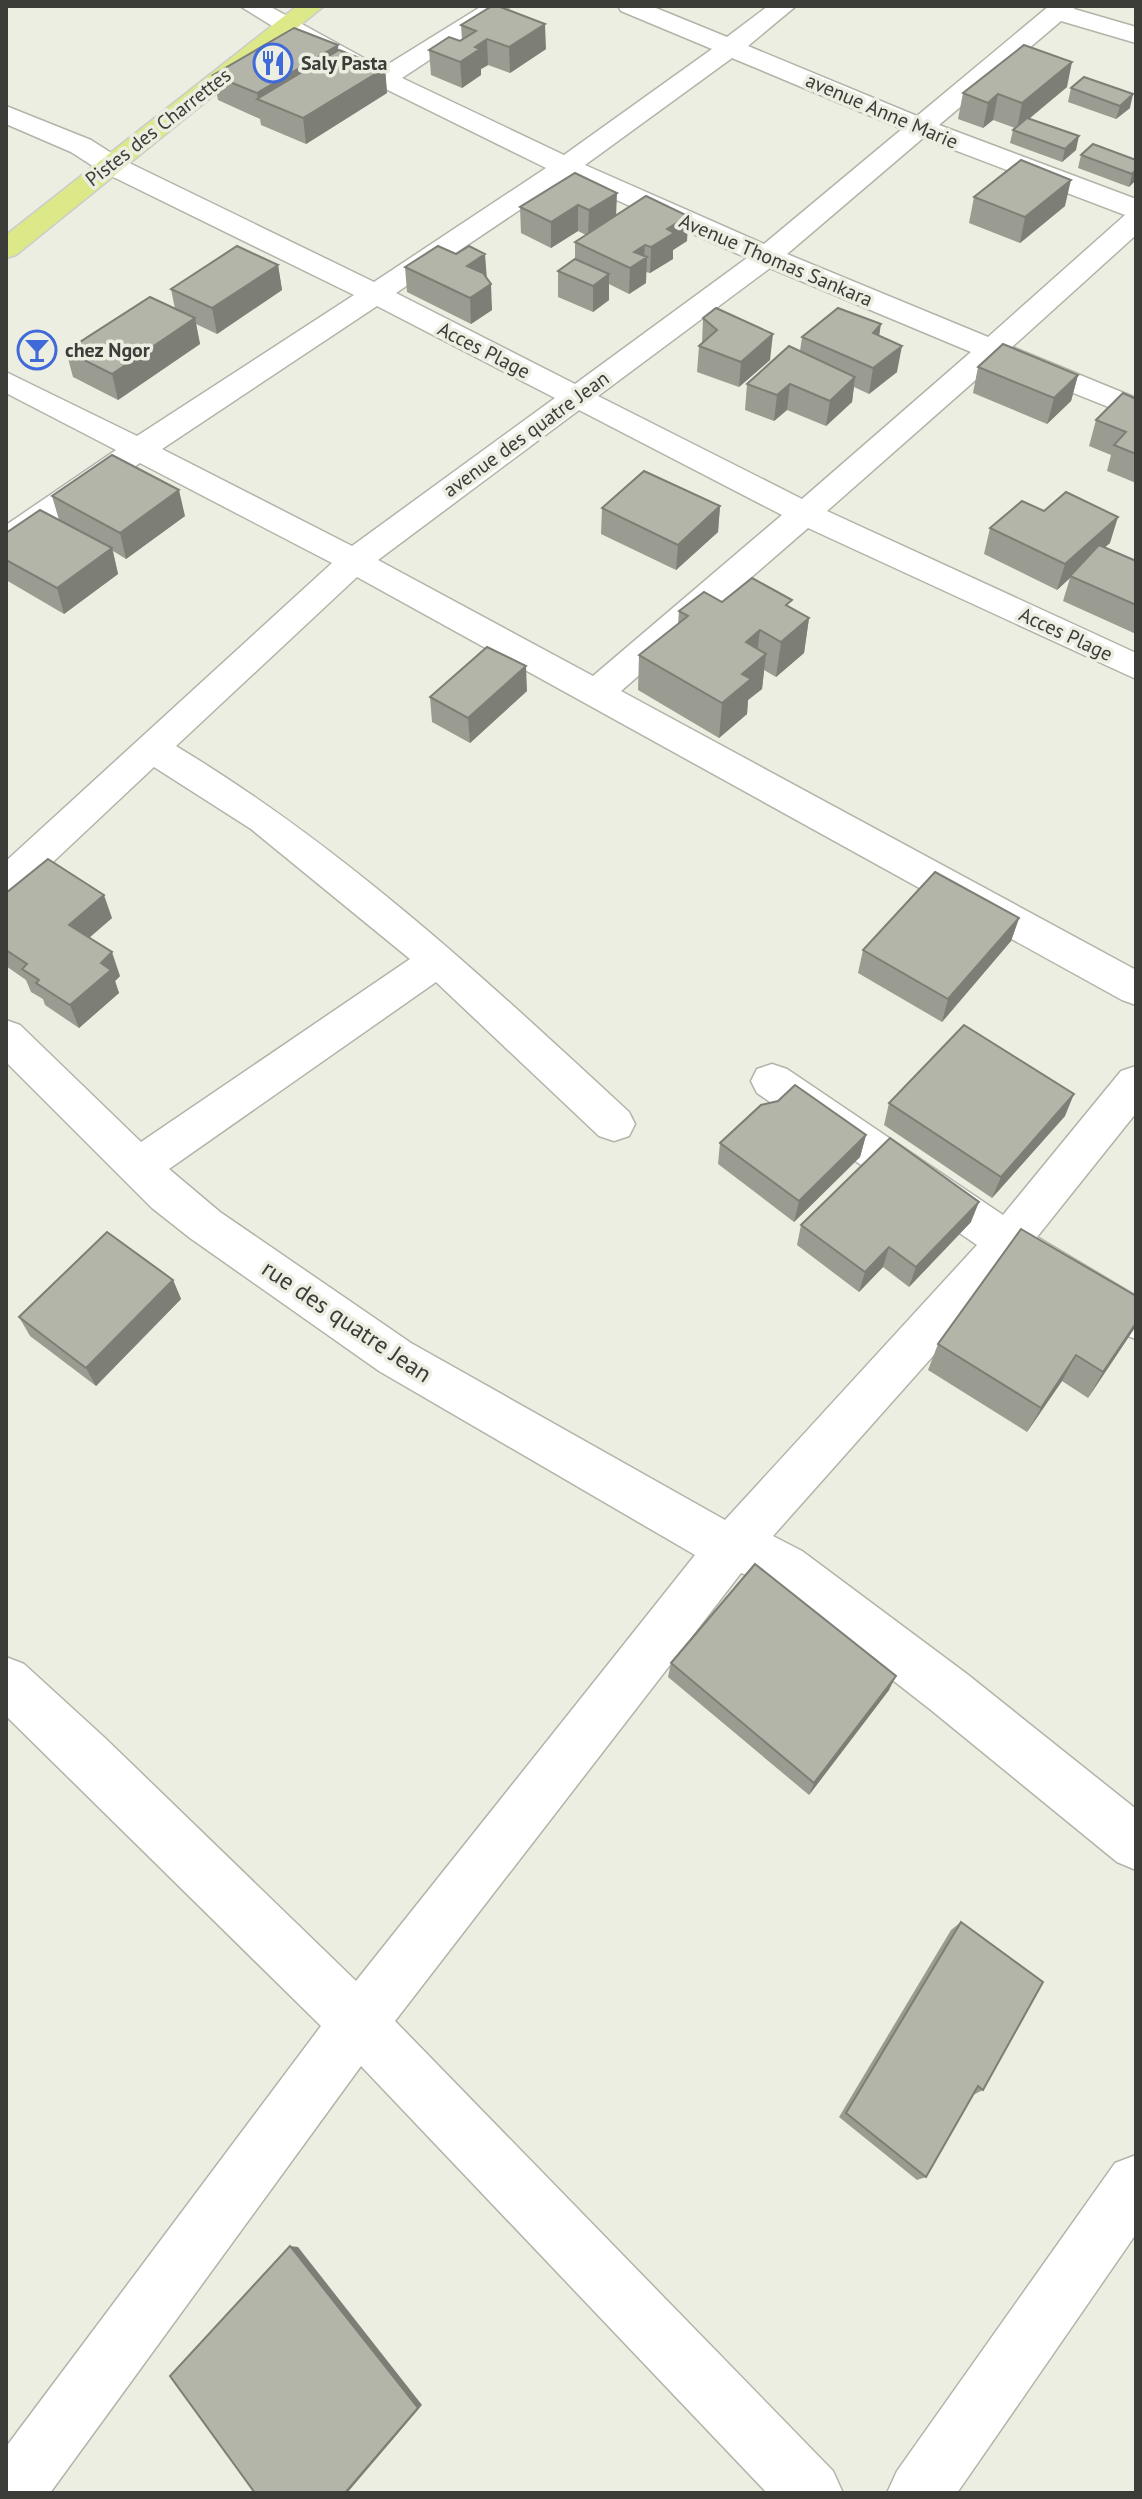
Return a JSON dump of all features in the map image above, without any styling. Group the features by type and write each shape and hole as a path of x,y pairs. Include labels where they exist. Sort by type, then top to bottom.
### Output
{"main road":[{"name":"Pistes des Charrettes","path":"6,249 109,164 312,6"}],"street":[{"name":"Avenue Thomas Sankara","path":"252,6 285,27 383,78 564,166 765,258 1136,409"},
{"path":"383,78 499,6"},
{"name":"avenue Anne Marie","path":"630,6 922,125 968,147 1136,209"},
{"path":"6,540 136,449 564,166 731,48 784,6"},
{"path":"1061,9 1136,35"},
{"name":"avenue des quatre Jean","path":"6,883 354,561 765,258 1061,9"},
{"name":"Acces Plage","path":"6,114 81,146 109,164 373,293 804,513 1136,667"},
{"path":"595,694 1136,220"},
{"path":"6,381 354,561 1136,989"},
{"path":"150,747 263,818 438,960 614,1124"},
{"path":"139,1167 438,960"},
{"name":"rue des quatre Jean","path":"6,1036 167,1195 205,1225 395,1357 730,1549 754,1552 785,1567 1135,1838"},
{"path":"772,1081 1007,1242 1136,1319"},
{"path":"11,2493 358,2023 730,1549 1007,1242 1136,1083"},
{"path":"6,1682 87,1756 358,2023 811,2493"},
{"path":"919,2493 1136,2184"}],"building":[{"path":"492,6 545,24 509,47 487,39 475,47 480,49 460,62 429,50 449,37 460,41 476,31 461,25"},
{"path":"294,28 338,45 257,93 213,75"},
{"path":"1024,45 1072,62 1022,103 998,94 988,103 963,93"},
{"path":"339,50 385,68 303,118 257,99"},
{"path":"1084,77 1133,94 1120,106 1071,88"},
{"path":"1027,118 1079,136 1065,149 1013,130"},
{"path":"1093,144 1136,160 1136,170 1132,174 1081,155"},
{"path":"1021,160 1071,180 1025,217 974,197"},
{"path":"575,173 617,193 589,210 578,205 551,222 520,207"},
{"path":"646,196 688,216 667,229 674,233 651,247 645,245 634,252 647,257 630,268 575,242"},
{"path":"237,246 278,265 212,308 171,289"},
{"path":"438,246 456,254 469,246 485,254 467,266 483,273 491,284 470,298 405,267"},
{"path":"575,259 609,274 593,286 558,271"},
{"path":"150,297 195,318 112,374 66,351"},
{"path":"716,308 773,334 741,362 699,346 717,330 703,318"},
{"path":"838,308 881,324 873,333 902,346 873,368 802,337"},
{"path":"1003,344 1078,375 1054,398 978,367"},
{"path":"789,346 855,377 830,401 790,384 777,395 747,384"},
{"path":"1123,393 1136,399 1136,454 1114,445 1126,432 1096,420"},
{"path":"112,455 179,490 120,533 52,496"},
{"path":"644,471 720,506 678,545 602,508"},
{"path":"1066,492 1118,517 1065,564 990,528 1022,501 1044,511"},
{"path":"40,510 112,548 57,588 6,560 6,533"},
{"path":"1099,545 1136,561 1136,605 1070,576"},
{"path":"752,578 792,600 786,605 809,618 781,642 760,630 746,642 766,654 742,674 751,679 722,703 639,655 688,616 679,611 704,592 722,602"},
{"path":"487,647 526,666 468,718 430,697"},
{"path":"48,859 104,895 69,925 112,952 101,963 111,970 70,1005 36,983 39,980 22,969 27,964 6,950 6,893"},
{"path":"935,872 1019,918 948,999 863,950"},
{"path":"964,1025 1074,1094 1001,1177 889,1103"},
{"path":"795,1085 866,1135 799,1201 720,1143 761,1105 778,1101"},
{"path":"890,1138 979,1202 916,1267 889,1247 865,1272 801,1225"},
{"path":"1021,1229 1136,1296 1136,1323 1103,1372 1076,1355 1041,1408 938,1344"},
{"path":"107,1232 173,1280 86,1368 19,1317"},
{"path":"755,1564 896,1676 814,1783 671,1663"},
{"path":"961,1922 1043,1982 983,2090 978,2086 926,2177 846,2113"},
{"path":"290,2246 418,2408 345,2493 255,2493 170,2376"}],"place":[{"name":"Saly Pasta","path":"273,63"},
{"name":"chez Ngor","path":"37,350"}]}
